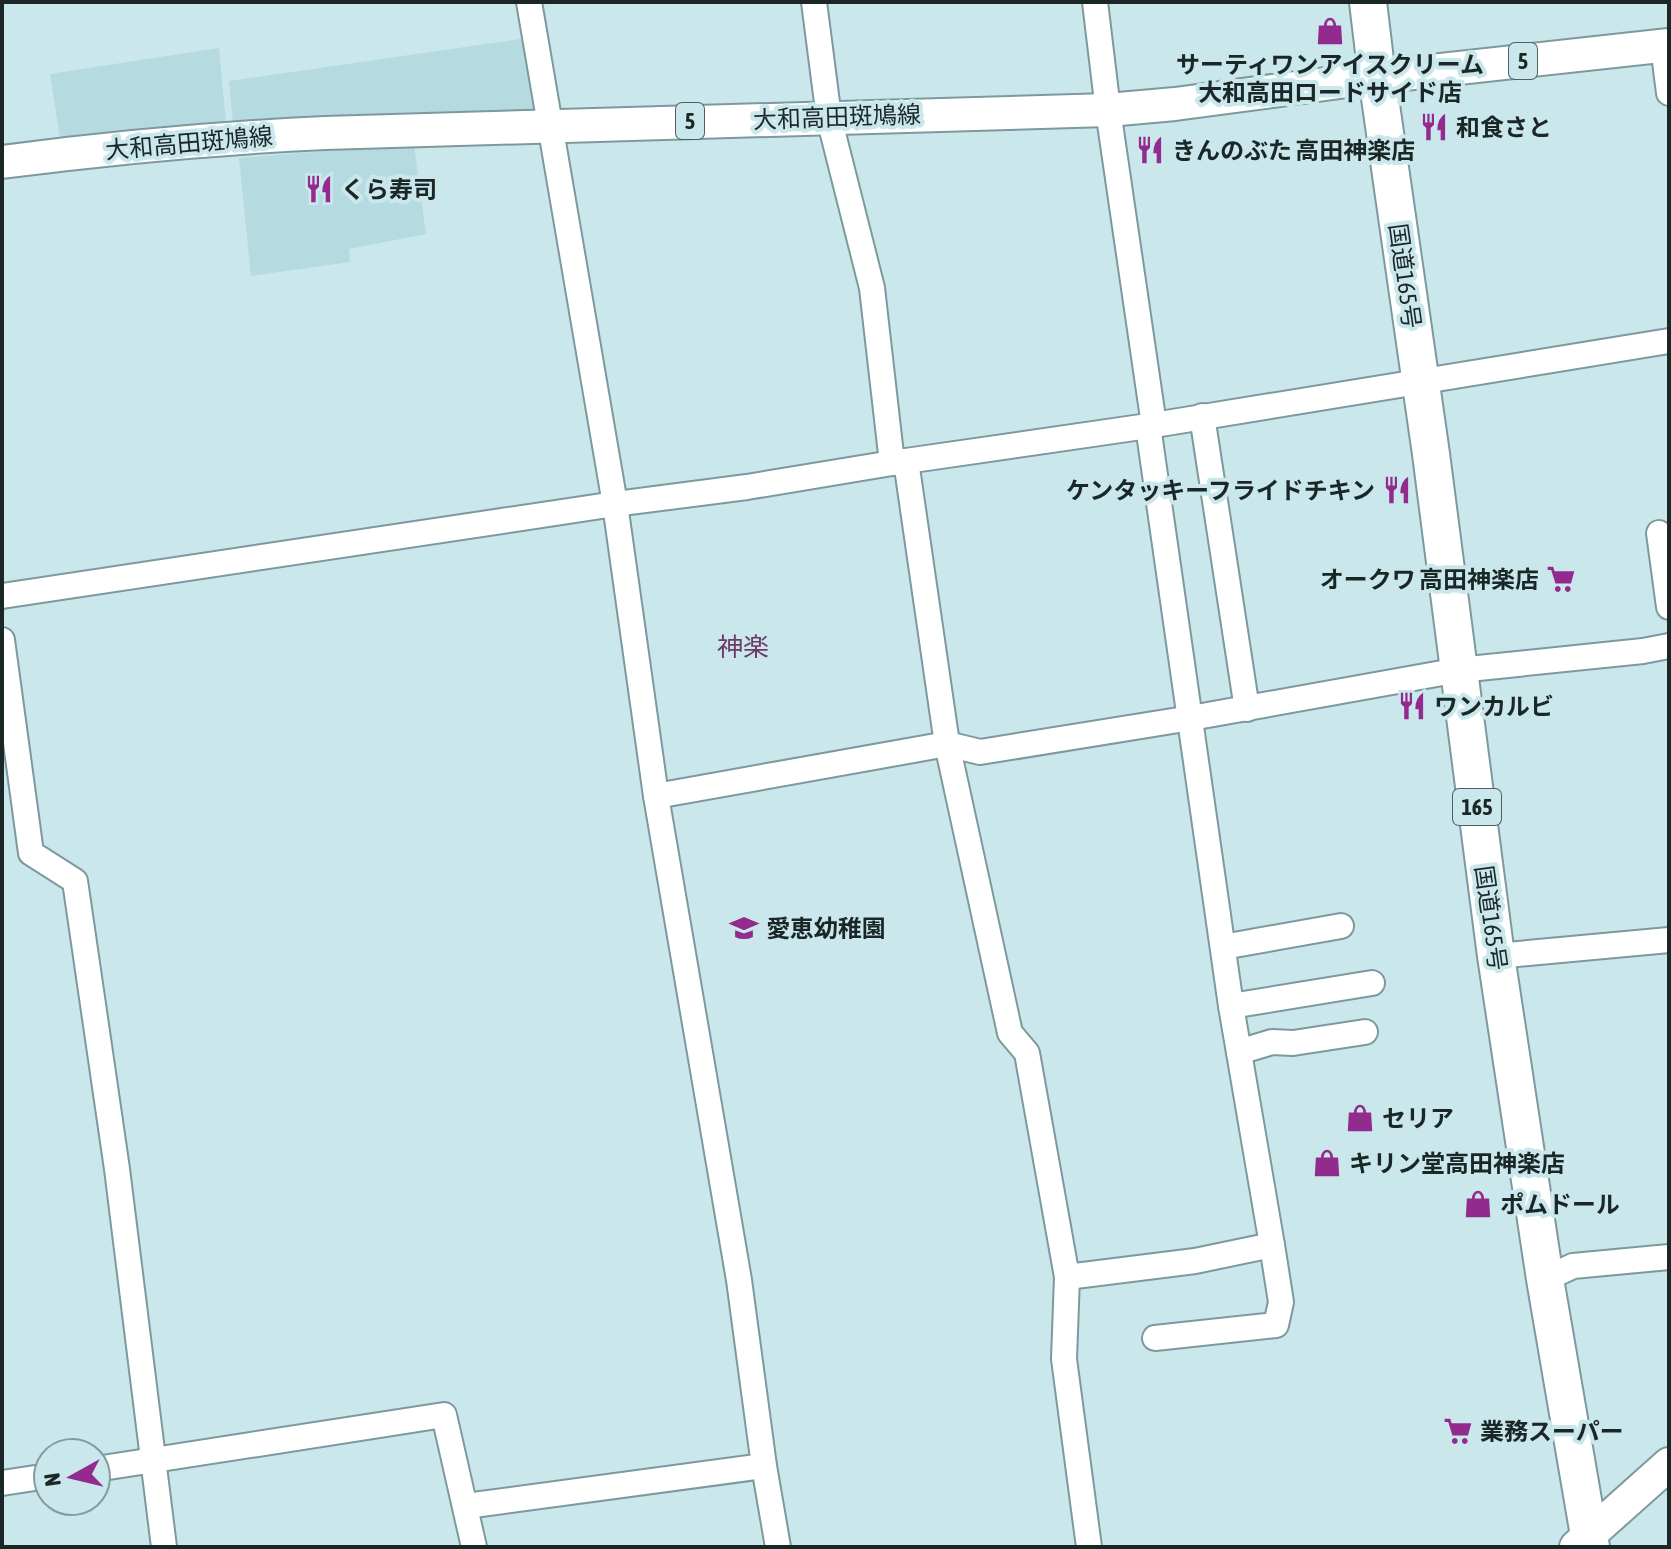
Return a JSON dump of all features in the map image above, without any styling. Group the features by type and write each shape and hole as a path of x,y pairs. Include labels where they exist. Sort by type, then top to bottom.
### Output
{"highway":[{"name":"国道165号","path":"1368,2 1496,956 1585,1544"}],"main road":[{"name":"大和高田斑鳩線","path":"2,162 216,138 354,131 1108,110 1666,46"},
{"path":"1585,1544 1669,1464"}],"street":[{"path":"529,2 615,504 656,796 739,1280 778,1547"},
{"path":"814,2 829,118 872,288 947,744 1010,1033 1027,1053 1067,1277 1064,1359 1089,1547"},
{"path":"1095,2 1231,1006 1281,1302 1276,1325 1155,1338"},
{"path":"1666,46 1669,93"},
{"path":"2,596 747,487 1669,341"},
{"path":"1202,416 1247,709"},
{"path":"1659,533 1669,607"},
{"path":"2,640 31,853 75,881 117,1169 164,1547"},
{"path":"656,796 947,744 980,752 1247,709 1459,670 1669,646"},
{"path":"1223,947 1341,926"},
{"path":"1496,956 1669,940"},
{"path":"1231,1006 1372,983"},
{"path":"1239,1052 1272,1042 1293,1043 1365,1032"},
{"path":"1067,1277 1195,1261 1272,1245"},
{"path":"1545,1279 1573,1266 1669,1257"},
{"path":"112,1466 444,1415 474,1547"},
{"path":"466,1506 764,1466"},
{"path":"2,1483 32,1478"}],"shaded area":[{"path":"527,38 538,111 327,116 233,123 229,81"},
{"path":"219,48 226,123 60,138 50,74"},
{"path":"414,144 426,234 349,249 350,262 251,276 239,158"}],"place":[{"name":"サーティワンアイスクリーム 大和高田ロードサイド店","path":"1330,31"},
{"name":"和食さと","path":"1434,127"},
{"name":"きんのぶた 高田神楽店","path":"1150,150"},
{"name":"くら寿司","path":"319,189"},
{"name":"ケンタッキーフライドチキン","path":"1397,490"},
{"name":"オークワ 高田神楽店","path":"1561,579"},
{"name":"ワンカルビ","path":"1412,706"},
{"name":"愛恵幼稚園","path":"744,928"},
{"name":"セリア","path":"1360,1118"},
{"name":"キリン堂高田神楽店","path":"1327,1163"},
{"name":"ポムドール","path":"1478,1204"},
{"name":"業務スーパー","path":"1458,1431"}],"district":[{"name":"神楽","path":"743,647"}]}
